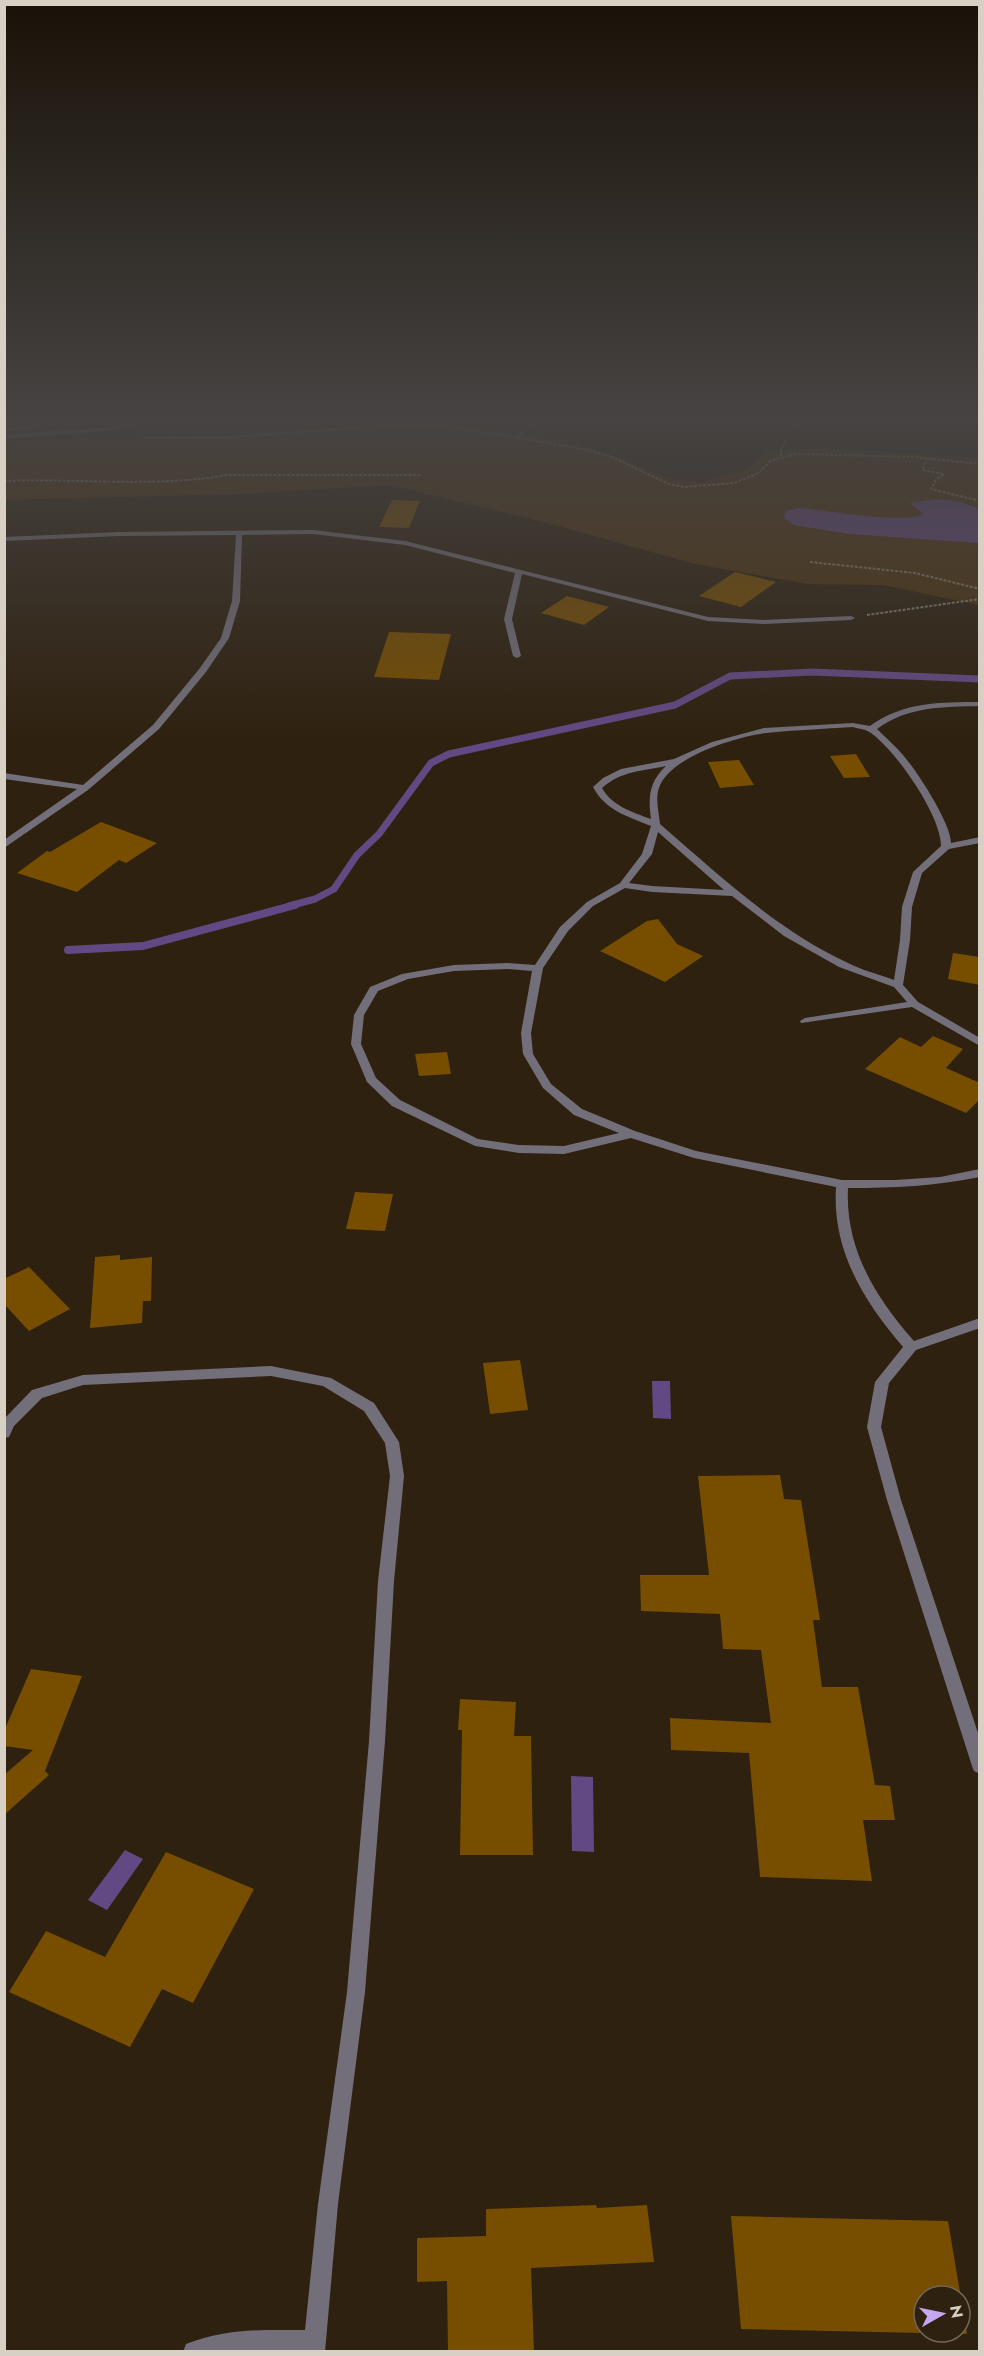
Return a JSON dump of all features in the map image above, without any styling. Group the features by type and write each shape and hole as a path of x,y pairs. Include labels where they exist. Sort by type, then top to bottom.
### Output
{"street":[{"path":"4,539 119,534 313,532 405,543 708,620 752,622 851,618"},
{"path":"4,845 85,788 156,727 203,670 225,638 236,601 239,534"},
{"path":"517,656 508,619 519,571"},
{"path":"872,729 892,713 912,708 980,704"},
{"path":"946,847 946,836 932,806 904,761 872,729 853,725 764,731 715,744 662,764 624,769 609,776 597,787 603,798 618,809 656,825 734,893 788,934 843,965 898,985 914,1004 980,1043"},
{"path":"678,759 662,774 654,788 653,804 656,825 647,854 623,885 590,904 564,929 538,969 526,1033 528,1054 547,1086 578,1112 631,1134 694,1154 842,1184 940,1181 980,1173"},
{"path":"4,776 85,788"},
{"path":"898,985 907,907 918,872 946,847 980,840"},
{"path":"623,885 652,889 734,893"},
{"path":"538,969 508,966 454,968 405,976 374,989 359,1015 356,1044 371,1080 396,1102 475,1142 519,1149 564,1150 631,1134"},
{"path":"805,1021 914,1004"},
{"path":"842,1184 841,1220 850,1257 897,1331 911,1347"},
{"path":"980,1323 911,1347 882,1382 874,1427 894,1500 980,1767"},
{"path":"4,1433 9,1423 37,1394 83,1380 271,1371 326,1382 369,1407 392,1442 397,1476 357,1980 328,2204 314,2346 237,2342 194,2352"}],"path":[{"path":"810,562 843,568 924,574 980,589"},
{"path":"851,618 980,599"}],"shaded area":[{"path":"555,525 979,525 979,605 883,585 808,584 695,564"},
{"path":"794,525 979,525 979,543 850,534"},
{"path":"652,1381 670,1381 671,1419 653,1418"},
{"path":"571,1776 593,1777 594,1852 572,1851"},
{"path":"125,1850 143,1859 107,1910 88,1900"}],"building":[{"path":"380,525 410,525 409,528 379,527"},
{"path":"735,572 776,582 741,607 699,596"},
{"path":"567,596 609,607 584,625 541,613"},
{"path":"389,632 451,634 439,680 374,677"},
{"path":"856,754 870,777 844,778 830,756"},
{"path":"739,760 754,785 720,788 708,762"},
{"path":"101,822 157,843 126,863 119,860 77,892 17,873 47,851 50,852"},
{"path":"658,919 677,944 703,956 665,982 600,951 647,921"},
{"path":"953,953 980,957 980,985 948,979"},
{"path":"933,1036 963,1049 946,1068 980,1083 980,1099 966,1113 865,1069 900,1037 921,1047"},
{"path":"447,1052 451,1074 419,1076 415,1054"},
{"path":"355,1192 393,1194 385,1231 346,1229"},
{"path":"120,1255 120,1260 152,1257 151,1301 143,1301 142,1323 90,1328 95,1257"},
{"path":"29,1267 70,1309 29,1331 4,1304 4,1279"},
{"path":"520,1360 528,1410 490,1414 483,1363"},
{"path":"780,1475 784,1499 801,1500 820,1620 813,1620 822,1687 858,1687 875,1785 890,1786 895,1820 863,1820 872,1881 760,1877 749,1753 671,1750 670,1718 771,1723 761,1650 723,1649 720,1614 641,1611 640,1575 709,1575 698,1476"},
{"path":"31,1669 82,1676 45,1771 49,1775 4,1815 4,1775 33,1750 4,1746 4,1731"},
{"path":"460,1699 516,1702 514,1736 531,1736 533,1855 460,1855 462,1730 458,1730"},
{"path":"166,1852 254,1889 193,2003 162,1989 130,2047 9,1992 46,1931 105,1957"},
{"path":"596,2205 597,2208 647,2205 654,2262 531,2268 534,2352 448,2352 447,2281 417,2282 417,2238 486,2236 486,2209"},
{"path":"731,2216 948,2221 959,2284 912,2284 912,2333 741,2329"}],"waterway":[{"path":"289,906 315,899 334,889 357,855 379,834 431,763 449,754 675,705 730,676 812,672 980,679"},
{"path":"68,950 143,946 295,905"}]}
